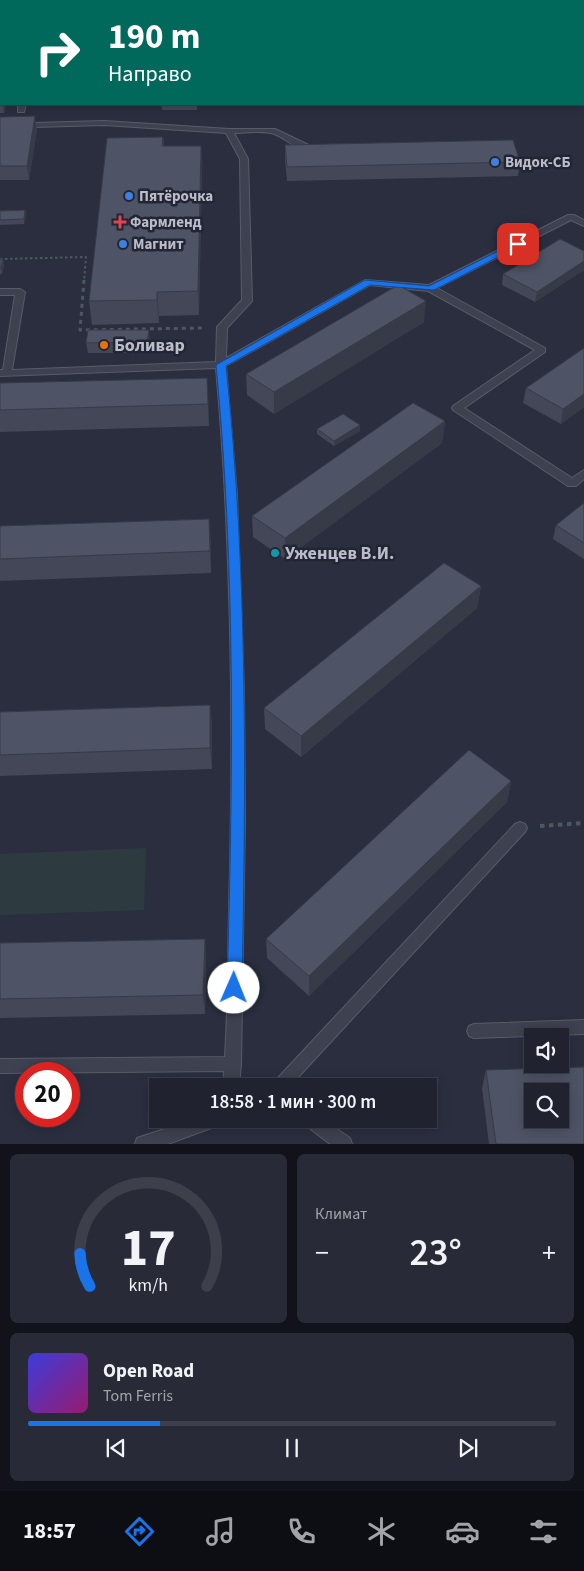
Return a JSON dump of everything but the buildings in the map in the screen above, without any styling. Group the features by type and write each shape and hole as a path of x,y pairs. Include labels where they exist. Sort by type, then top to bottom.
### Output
{"lane":[{"path":"0,126 104,123 229,131 275,131 308,149 327,149"},
{"path":"229,131 244,159 247,301 222,327 221,365 230,456 236,614 239,798 232,1078"},
{"path":"430,288 571,217 584,222"},
{"path":"0,292 20,292 3,373 221,365 368,282 430,288 542,350 456,408 572,483 584,474"},
{"path":"287,1078 520,828"},
{"path":"474,1031 584,1027"},
{"path":"0,1066 233,1064"},
{"path":"143,1144 191,1128"},
{"path":"322,1128 344,1144"}],"path":[{"path":"0,259 86,257 80,330 222,327"},
{"path":"520,828 584,823"}],"shaded area":[{"path":"146,848 144,910 0,915 0,854"}],"place":[{"name":"Видок-СБ","path":"495,162"},
{"name":"Пятёрочка","path":"129,196"},
{"name":"Фармленд","path":"120,222"},
{"name":"Магнит","path":"123,244"},
{"name":"Боливар","path":"104,345"},
{"name":"Уженцев В.И.","path":"275,553"}],"route":[{"path":"234,988 239,798 236,594 230,456 221,365 368,282 430,288 518,244"}]}
